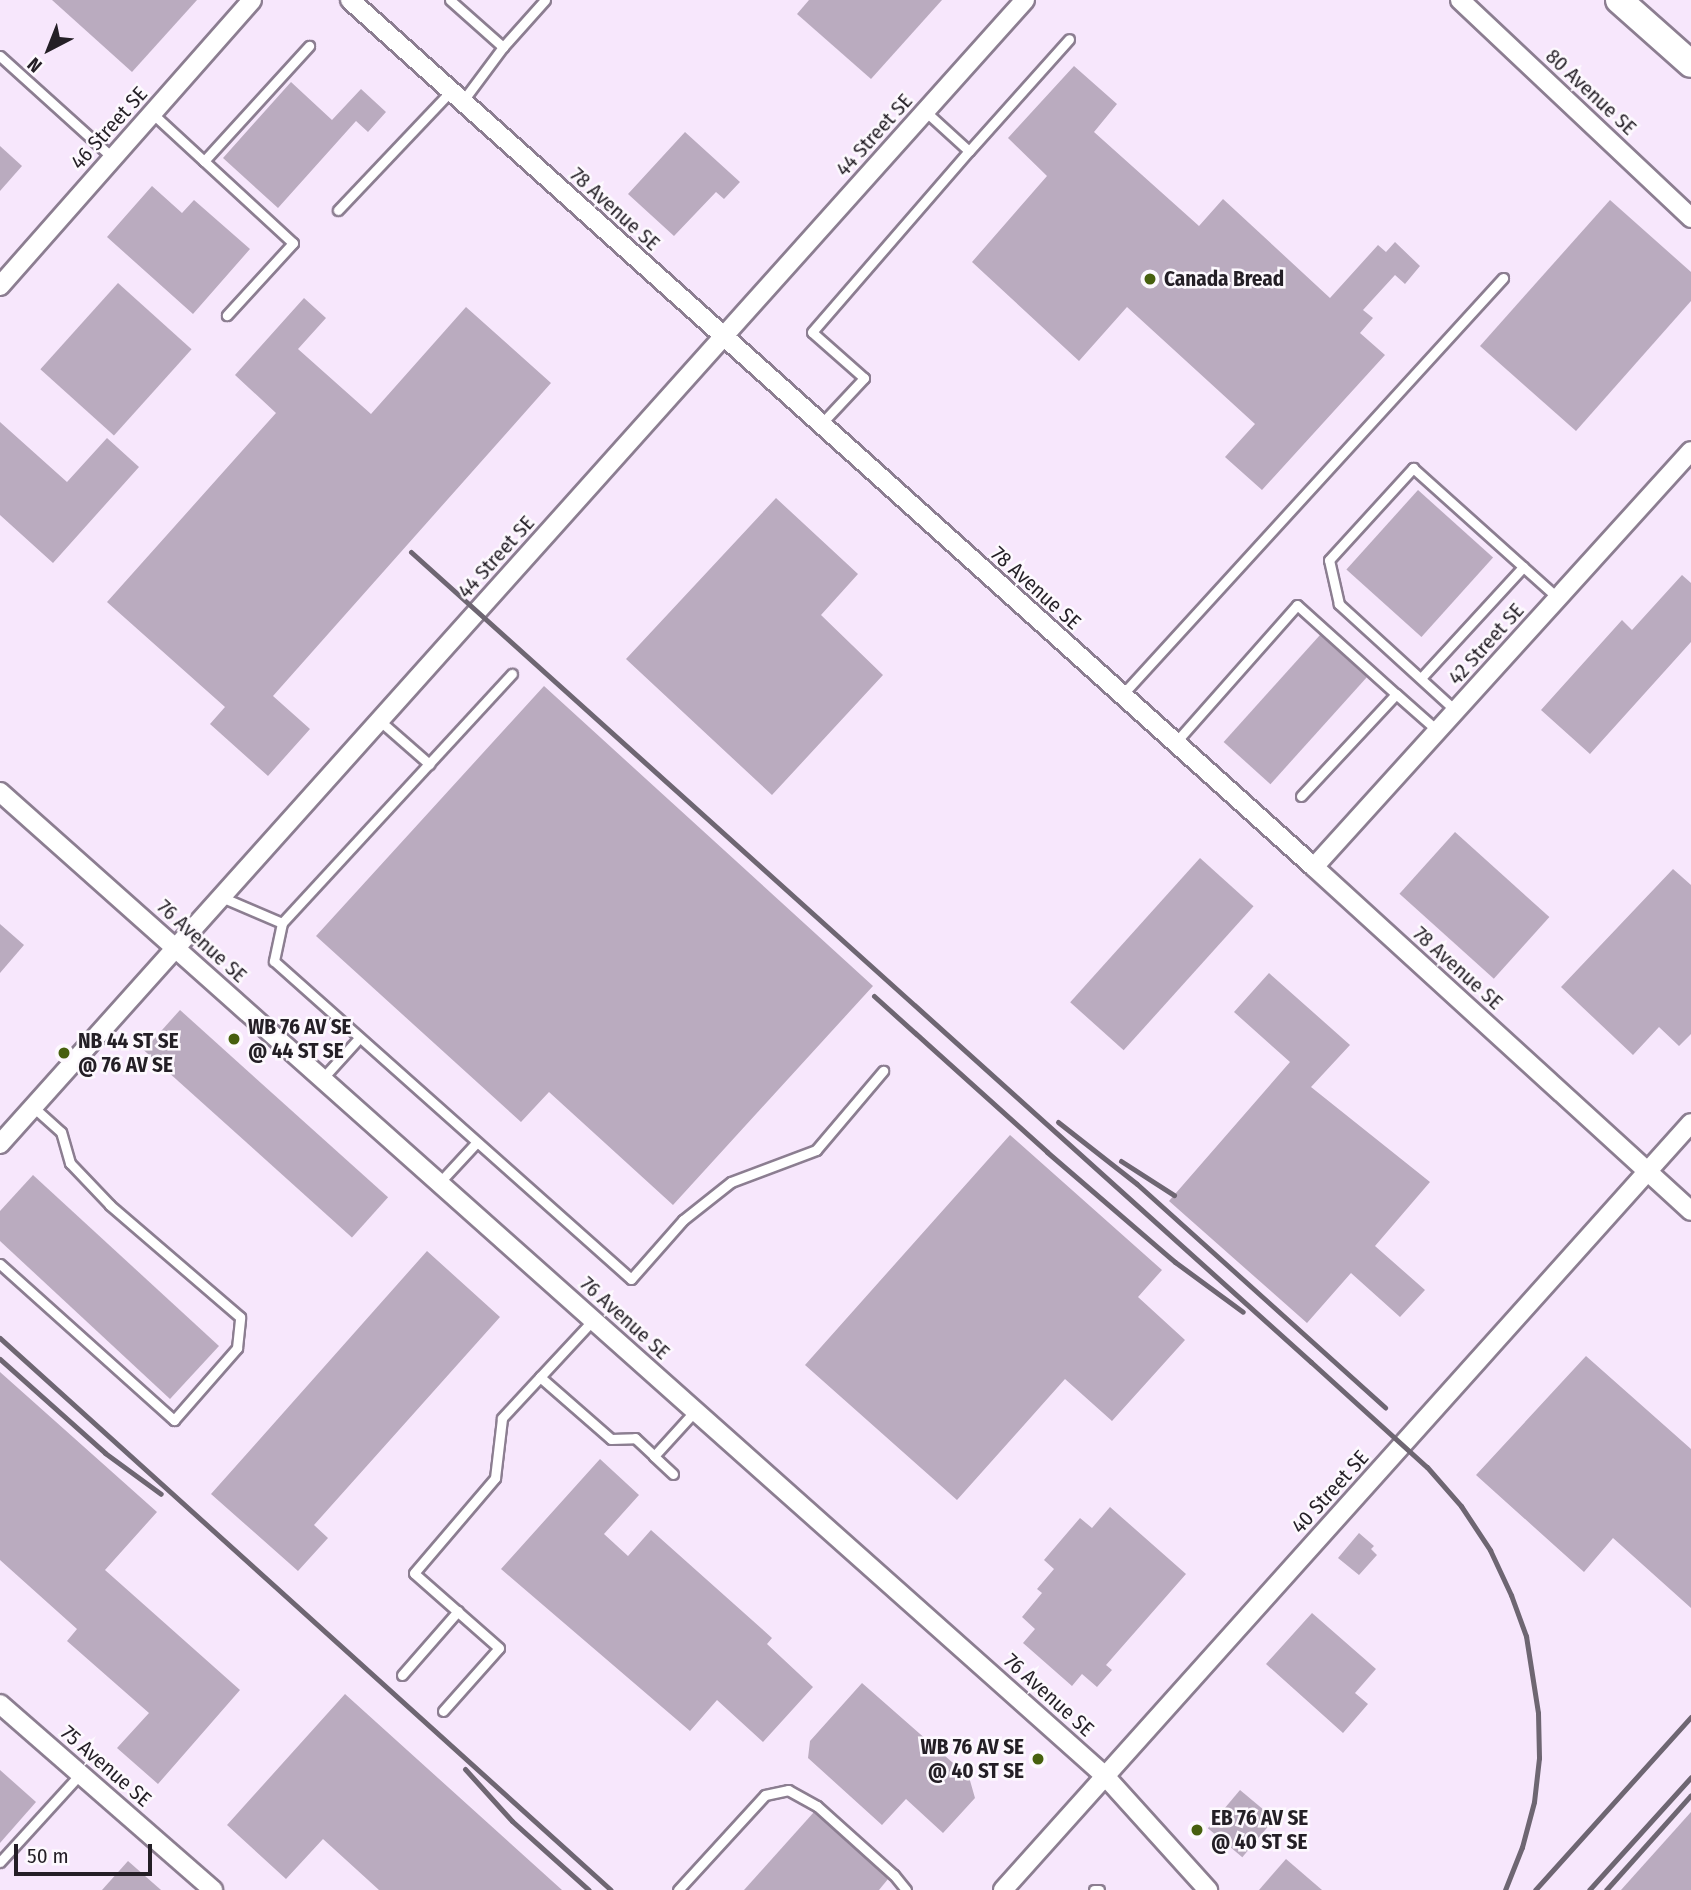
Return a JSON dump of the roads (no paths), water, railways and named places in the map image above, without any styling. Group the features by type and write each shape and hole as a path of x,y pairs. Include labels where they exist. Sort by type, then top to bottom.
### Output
{"main road":[{"path":"1619,0 1691,64"}],"street":[{"name":"46 Street SE","path":"0,286 252,0"},
{"name":"78 Avenue SE","path":"350,0 1314,867 1691,1211"},
{"name":"44 Street SE","path":"0,1144 1025,0"},
{"name":"80 Avenue SE","path":"1460,0 1691,218"},
{"name":"42 Street SE","path":"1314,867 1691,451"},
{"name":"76 Avenue SE","path":"0,792 1105,1776 1208,1890"},
{"name":"40 Street SE","path":"1003,1890 1691,1123"},
{"name":"75 Avenue SE","path":"0,1704 213,1890"}],"lane":[{"path":"450,0 503,47"},
{"path":"338,210 456,97 545,0"},
{"path":"821,425 864,378 812,332 1069,40"},
{"path":"204,161 309,46"},
{"path":"0,56 113,158"},
{"path":"925,111 969,151"},
{"path":"153,114 293,243 227,316"},
{"path":"1121,695 1503,278"},
{"path":"1456,711 1339,604 1329,559 1413,468 1558,598"},
{"path":"1421,678 1522,567"},
{"path":"1175,743 1297,606 1438,731"},
{"path":"512,674 282,923 274,961 631,1279 683,1220 731,1182 816,1150 883,1071"},
{"path":"1301,796 1396,694"},
{"path":"379,720 429,764"},
{"path":"221,897 282,923"},
{"path":"322,1079 359,1038"},
{"path":"0,1264 174,1420 237,1348 240,1317 110,1205 69,1163 61,1132 33,1107"},
{"path":"439,1183 476,1143"},
{"path":"443,1712 499,1648 414,1573 495,1478 502,1418 593,1320"},
{"path":"540,1377 611,1439 635,1438 673,1474"},
{"path":"654,1456 695,1411"},
{"path":"402,1675 458,1611"},
{"path":"0,1862 80,1774"},
{"path":"678,1890 765,1796 788,1790 817,1806 906,1890"}],"railway":[{"path":"411,552 1427,1467 1461,1506 1490,1550 1511,1595 1526,1636 1538,1713 1539,1758 1534,1802 1522,1847 1505,1890"},
{"path":"874,996 1047,1152 1175,1262 1243,1312"},
{"path":"1058,1122 1137,1184 1385,1407"},
{"path":"1121,1161 1174,1195"},
{"path":"0,1338 611,1890"},
{"path":"0,1359 105,1453 161,1494"},
{"path":"1535,1890 1691,1717"},
{"path":"465,1769 512,1821 589,1890"},
{"path":"1589,1890 1691,1777"},
{"path":"1606,1890 1691,1795"}],"place":[{"name":"Canada Bread","path":"1150,279"},
{"name":"WB 76 AV SE @ 44 ST SE","path":"234,1039"},
{"name":"NB 44 ST SE @ 76 AV SE","path":"64,1053"},
{"name":"WB 76 AV SE @ 40 ST SE","path":"1038,1759"},
{"name":"EB 76 AV SE @ 40 ST SE","path":"1197,1830"}]}
